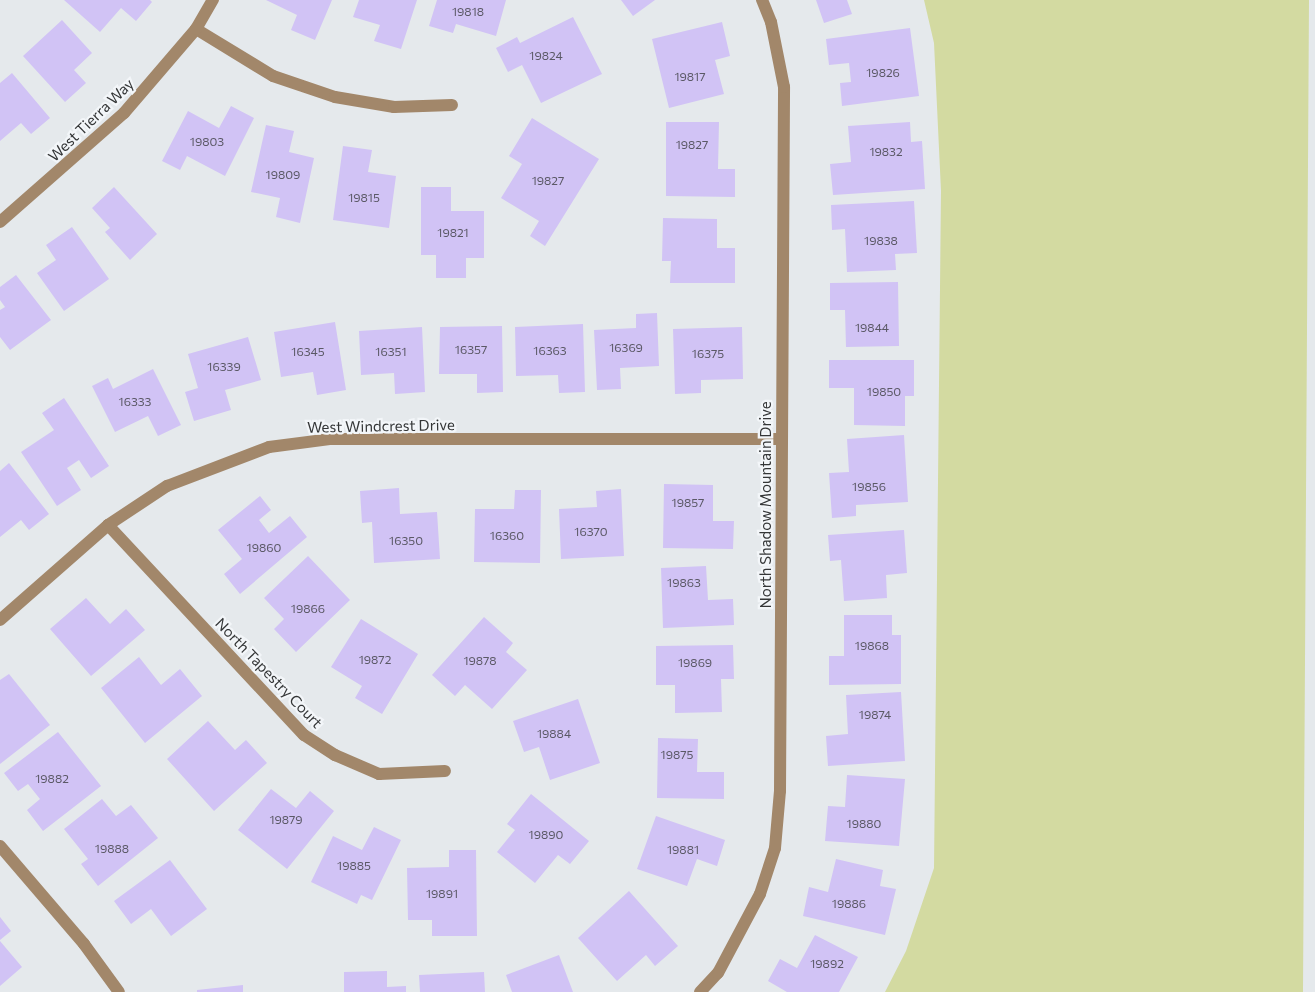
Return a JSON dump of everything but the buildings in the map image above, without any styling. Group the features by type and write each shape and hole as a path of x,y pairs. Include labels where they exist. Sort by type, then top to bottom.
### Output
{"street":[{"name":"West Tierra Way","path":"0,222 124,113 196,29 213,0"},
{"name":"North Shadow Mountain Drive","path":"700,992 718,973 744,929 775,848 780,790 784,87 771,22 762,0"},
{"path":"196,29 273,76 335,97 394,107 453,105"},
{"name":"West Windcrest Drive","path":"0,620 108,525 167,486 269,447 331,440 782,439"},
{"name":"North Tapestry Court","path":"108,525 304,735 335,755 379,774 445,771"},
{"path":"0,846 84,944 118,992"}],"green space":[{"path":"924,0 1309,0 1303,992 885,992 906,951 934,868 941,191 934,43"}]}
